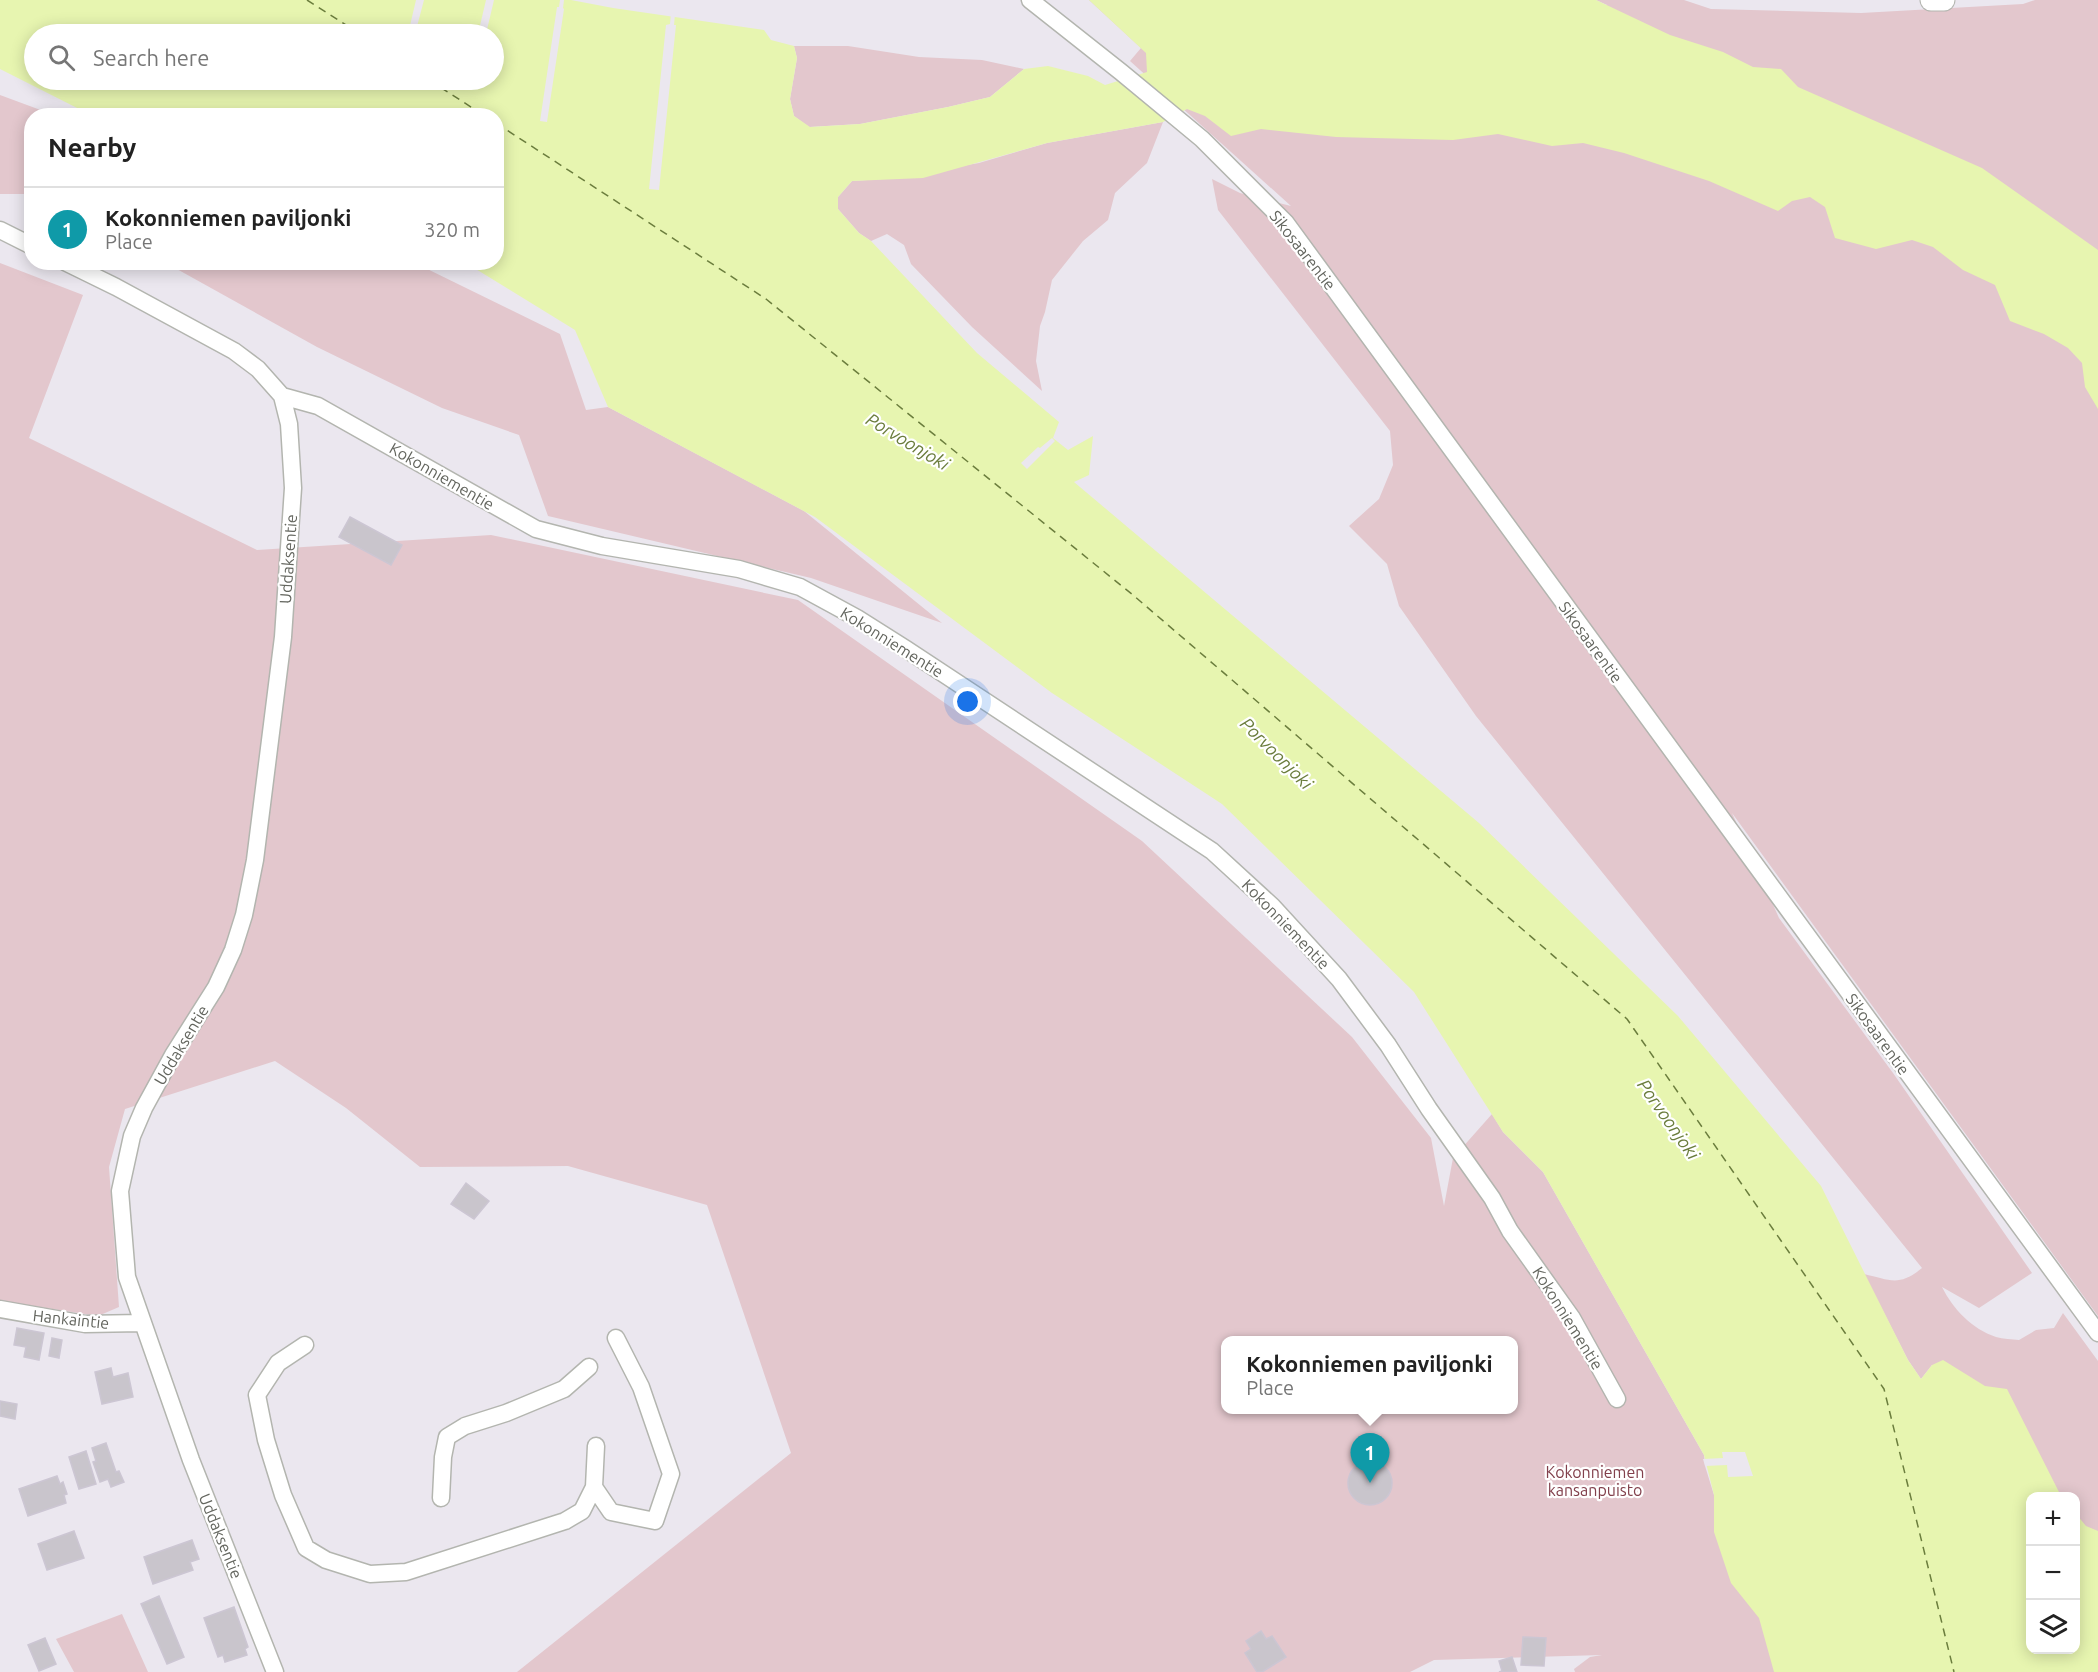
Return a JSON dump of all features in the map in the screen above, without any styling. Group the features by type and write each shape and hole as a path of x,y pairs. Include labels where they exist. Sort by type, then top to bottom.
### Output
{"street":[{"name":"Sikosaarentie","path":"1030,0 1122,72 1202,139 1286,223 2098,1334"},
{"path":"1931,0 1944,0"},
{"path":"0,230 24,242"},
{"path":"81,270 234,351 258,369 282,396"},
{"name":"Uddaksentie","path":"275,1672 191,1460 141,1323 127,1278 120,1191 132,1136 173,1055 216,987 233,950 244,915 255,860 283,637 293,488 289,424 282,396"},
{"name":"Kokonniementie","path":"282,396 318,406 536,528 602,546 740,569 800,587 896,643 1212,851 1272,906 1339,980 1374,1027 1492,1198 1510,1231 1572,1318 1617,1399"},
{"name":"Hankaintie","path":"0,1310 85,1324 141,1323"},
{"path":"594,1487 611,1512 655,1521 671,1474 641,1387 616,1338"},
{"path":"304,1345 278,1364 257,1395 266,1440 283,1495 306,1548 326,1560 370,1574 406,1572 565,1521 582,1511 594,1487 596,1446"},
{"path":"441,1498 443,1457 447,1437 465,1426 506,1413 564,1389 589,1367"}],"green space":[{"path":"1089,0 1322,0 1607,5 1596,0 1684,0 1711,9 1861,13 2023,4 2035,0 2098,0 2098,1316 1732,813 1779,918 1893,1073 2032,1273 1979,1308 1942,1287 1952,1303 1979,1329 1999,1338 2019,1340 2036,1330 2054,1328 2063,1313 2098,1361 2098,1672 2080,1634 2080,1492 2030,1492 1932,1365 1921,1379 1908,1360 1864,1274 1888,1280 1900,1280 1922,1268 1476,716 1399,606 1387,564 1349,526 1379,499 1393,465 1390,431 1218,210 1212,179 1240,193 1291,206 1130,61 1141,48"},
{"path":"794,46 848,46 919,57 982,60 1024,69 990,97 860,124 809,127 794,116 790,99 797,58"},
{"path":"0,95 35,108 24,108 24,194 0,194"},
{"path":"1163,122 1147,163 1115,193 1108,220 1083,241 1052,280 1040,326 1036,361 1042,391 972,327 911,264 904,245 887,234 871,241 859,233 838,209 838,197 852,181 883,179 979,163 1047,143"},
{"name":"Kokonniemen kansanpuisto","path":"0,263 83,295 29,438 257,550 491,535 798,600 1142,841 1352,1037 1431,1138 1444,1206 1453,1158 1492,1114 1503,1132 1543,1172 1704,1455 1714,1495 1810,1672 1575,1672 1574,1669 1590,1657 1602,1655 1434,1660 1410,1672 517,1672 791,1453 707,1205 568,1166 420,1167 346,1108 275,1061 125,1109 109,1167 119,1307 98,1316 0,1301"},
{"path":"179,270 429,270 560,334 586,410 608,407 804,511 942,623 811,578 548,516 519,435 442,408 317,347"},
{"path":"122,1614 148,1672 74,1672 56,1639"}],"water":[{"name":"Porvoonjoki","path":"0,0 571,0 764,30 771,40 794,46 797,58 790,99 794,116 810,127 860,124 990,97 1024,69 1048,66 1088,76 1105,85 1147,72 1146,53 1089,0 1596,0 1670,35 1723,52 1753,67 1781,69 1798,87 1982,168 2098,250 2098,409 2085,387 2082,363 2068,348 2044,334 2010,321 1995,285 1963,270 1933,247 1912,240 1876,249 1835,238 1825,207 1810,197 1792,201 1778,211 1709,181 1624,153 1583,143 1552,146 1498,134 1453,140 1336,137 1261,129 1231,136 1205,116 1187,109 1163,122 1047,143 923,178 852,181 838,197 838,209 859,233 871,241 977,353 1059,422 1053,438 1068,450 1093,436 1089,475 1074,482 1479,823 1678,1016 1821,1186 1908,1360 1921,1379 1932,1365 1943,1360 1985,1386 2007,1389 2059,1492 2026,1492 2026,1654 2080,1654 2080,1519 2086,1526 2098,1531 2098,1672 1774,1672 1759,1618 1731,1583 1714,1532 1714,1495 1704,1455 1543,1172 1503,1132 1414,992 1222,804 1052,693 815,517 608,407 575,330 477,270 504,270 504,108 77,108 42,90 504,90 504,24 24,24 24,81 0,69"}],"pier":[{"path":"416,0 424,0 418,24 410,24"},
{"path":"486,0 494,0 488,24 480,24"},
{"path":"560,0 564,0 564,9 547,122 540,121 557,7 559,7"},
{"path":"671,13 675,14 674,25 676,25 659,190 649,189 666,25 670,24"},
{"path":"1052,438 1055,441 1027,469 1021,463 1038,447 1040,448"},
{"path":"1722,1452 1745,1452 1753,1476 1728,1477 1727,1465 1705,1466 1703,1459 1723,1458"}],"building":[{"path":"350,517 402,545 391,565 339,537"},
{"path":"466,1183 489,1201 474,1219 451,1204"},
{"path":"17,1328 44,1333 39,1360 24,1357 26,1347 14,1345"},
{"path":"52,1338 62,1340 59,1358 49,1356"},
{"path":"111,1368 113,1377 128,1373 133,1397 102,1404 95,1372"},
{"path":"0,1401 17,1404 15,1419 0,1416"},
{"path":"106,1443 116,1472 119,1471 124,1482 111,1487 108,1479 100,1482 93,1462 96,1461 92,1448"},
{"path":"86,1451 96,1484 79,1489 69,1457"},
{"path":"1370,1461 1385,1468 1392,1483 1385,1498 1370,1505 1355,1498 1348,1483 1355,1468"},
{"path":"57,1476 60,1484 63,1482 67,1494 64,1495 66,1503 28,1516 19,1489"},
{"path":"74,1531 84,1558 47,1570 38,1544"},
{"path":"192,1540 199,1559 190,1562 193,1570 153,1584 144,1557"},
{"path":"159,1596 184,1657 167,1664 141,1604"},
{"path":"234,1607 248,1647 245,1649 247,1655 225,1662 223,1655 218,1657 204,1618"},
{"path":"1261,1631 1266,1639 1272,1636 1286,1657 1262,1672 1257,1672 1245,1653 1251,1649 1246,1641"},
{"path":"1523,1637 1546,1638 1544,1666 1521,1665"},
{"path":"45,1638 56,1664 39,1671 28,1645"},
{"path":"1512,1657 1517,1672 1499,1672 1502,1671 1499,1661"}],"ferry route":[{"path":"307,0 344,24"},
{"path":"445,90 473,108"},
{"path":"504,128 766,299 1133,595 1627,1019 1884,1389 1954,1672"}],"place":[{"name":"Kokonniemen paviljonki","path":"1370,1483"}]}
